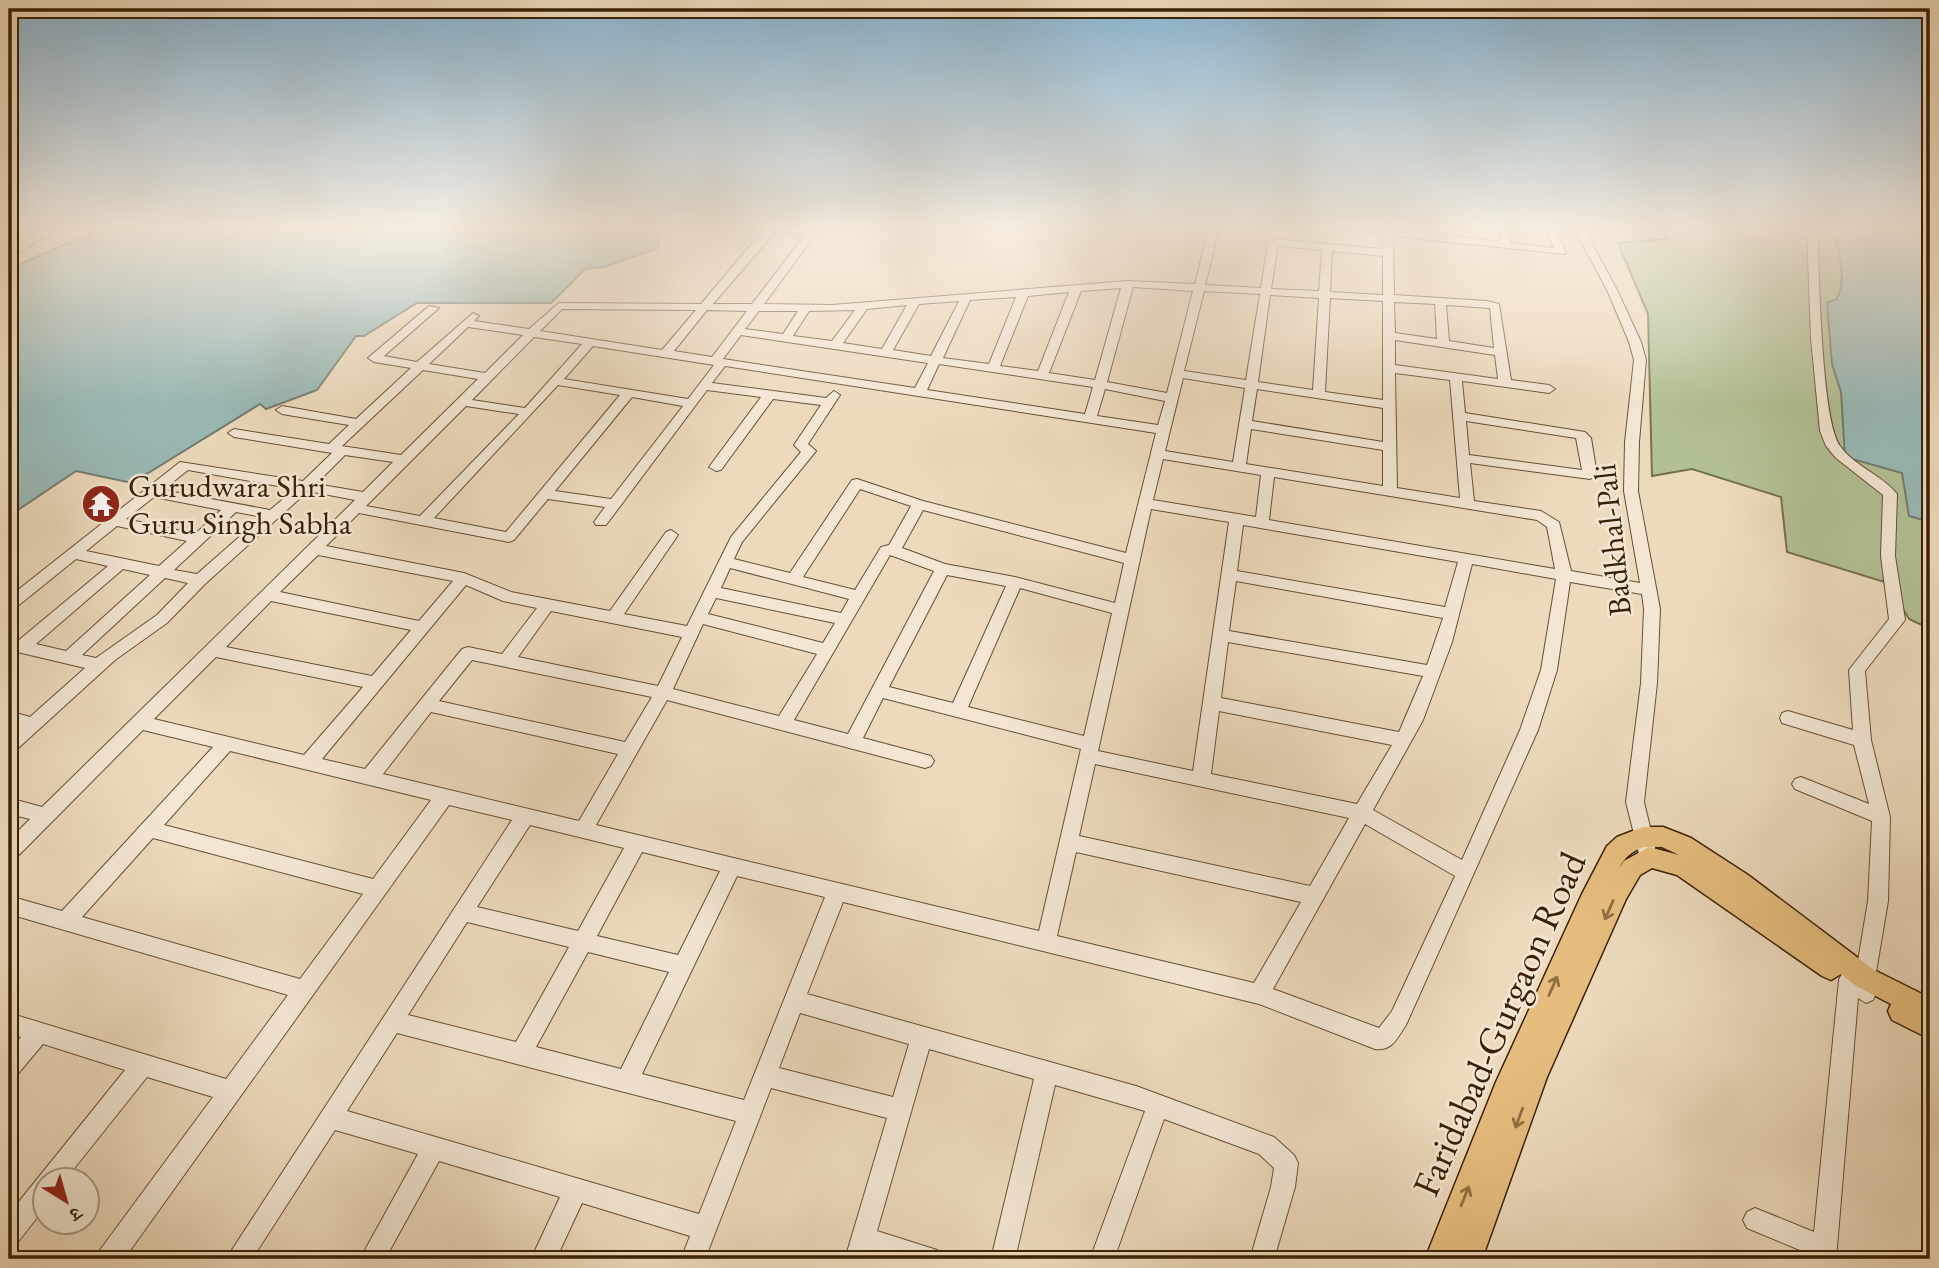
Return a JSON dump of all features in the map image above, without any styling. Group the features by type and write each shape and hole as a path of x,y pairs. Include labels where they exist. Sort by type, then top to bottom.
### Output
{"main road":[{"name":"Faridabad-Gurgaon Road","path":"1440,1259 1506,1092 1590,902 1615,853 1625,844 1646,847 1616,892 1535,1074 1467,1259"},
{"path":"1646,847 1683,866 1860,984 1930,1026"},
{"path":"1860,984 1930,1011"}],"street":[{"path":"665,354 721,287"},
{"path":"601,522 704,386 737,331 770,287"},
{"path":"9,852 559,306 862,307 1100,287"},
{"path":"1090,419 1127,287"},
{"path":"1181,287 1440,300 1495,306 1505,384"},
{"path":"1239,467 1268,287"},
{"path":"1319,395 1323,287"},
{"path":"1387,287 1390,492"},
{"name":"Badkhal-Pali","path":"1610,287 1635,342 1640,360 1632,442 1631,491 1652,609 1649,683 1635,802 1646,847"},
{"path":"1755,1220 1824,1254 1860,984 1878,901 1881,817 1862,740 1857,670 1897,620 1888,556 1890,494 1841,455 1826,431 1816,338 1814,287"},
{"path":"1046,942 1145,503 1201,288"},
{"path":"1042,376 1076,289"},
{"path":"993,369 1023,294"},
{"path":"919,393 966,298"},
{"path":"1440,300 1443,343"},
{"path":"885,353 914,303"},
{"path":"835,346 862,307"},
{"path":"433,308 374,358 488,377"},
{"path":"786,338 806,308"},
{"path":"9,746 99,665 162,619 200,580 306,486 359,423 471,319 532,333 1163,430"},
{"path":"737,331 1100,384 1171,398"},
{"path":"1388,336 1500,352"},
{"path":"423,521 528,412 590,342"},
{"path":"1388,368 1549,389"},
{"path":"1177,374 1389,405"},
{"path":"1456,377 1468,504"},
{"path":"583,830 663,694 728,562 736,540 809,451 801,445 842,381"},
{"path":"555,382 690,403"},
{"path":"704,386 829,402"},
{"path":"9,605 188,464 306,486 423,521 509,537 547,495 629,393"},
{"path":"716,467 771,394"},
{"path":"463,402 528,412"},
{"path":"282,410 359,423"},
{"path":"1460,416 1580,435 1584,438 1590,475 1463,458"},
{"path":"1245,424 1390,447"},
{"path":"234,433 404,460"},
{"path":"140,722 1259,993 1375,1038 1384,1039 1399,1018 1466,872 1529,730 1549,670 1564,575 1554,525 1541,516 1157,454"},
{"path":"1262,523 1268,472"},
{"path":"794,579 857,483 919,504 1132,560"},
{"path":"151,492 273,515"},
{"path":"547,495 615,504"},
{"path":"1145,503 1649,590"},
{"path":"893,550 919,504"},
{"path":"69,658 233,507"},
{"path":"1201,780 1237,519"},
{"path":"114,522 198,539"},
{"path":"614,617 671,535"},
{"path":"314,549 464,578 508,597 614,617 696,625 826,650"},
{"path":"783,725 883,553 893,550 943,569 1015,582 1120,610"},
{"path":"74,554 200,580"},
{"path":"1259,993 1415,720 1452,614 1466,558"},
{"path":"728,562 857,596"},
{"path":"15,645 121,564"},
{"path":"852,743 943,569"},
{"path":"1229,575 1452,614"},
{"path":"308,763 464,578"},
{"path":"958,710 1015,582"},
{"path":"713,592 843,619"},
{"path":"268,595 422,627"},
{"path":"506,661 548,604"},
{"path":"1221,635 1433,672"},
{"path":"15,645 99,665"},
{"path":"212,650 376,683"},
{"path":"369,778 468,653 663,694 925,761"},
{"path":"879,691 958,710 1089,750 1201,780 1362,813 1466,872"},
{"path":"1212,703 1403,740"},
{"path":"426,705 631,750"},
{"path":"9,718 33,724"},
{"path":"1788,718 1862,740"},
{"path":"66,921 227,743"},
{"path":"1801,784 1881,817"},
{"path":"109,1259 445,796"},
{"path":"9,806 45,816"},
{"path":"238,1259 524,816"},
{"path":"149,829 378,889"},
{"path":"1069,842 1314,896"},
{"path":"521,1054 636,843"},
{"path":"627,1081 732,866"},
{"path":"693,1259 837,891"},
{"path":"9,905 305,990"},
{"path":"462,912 683,966"},
{"path":"794,1001 1158,1105 1266,1145 1286,1163 1283,1187 1262,1259"},
{"path":"392,1021 750,1113"},
{"path":"9,1023 231,1092"},
{"path":"9,1067 39,1032"},
{"path":"922,1037 860,1249 928,1259"},
{"path":"63,1166 143,1065"},
{"path":"1003,1259 1046,1072"},
{"path":"765,1075 901,1110"},
{"path":"1102,1259 1158,1105"},
{"path":"330,1117 705,1228"},
{"path":"372,1259 434,1148"},
{"path":"543,1259 576,1190"},
{"path":"9,1233 32,1204"}],"green space":[{"path":"1637,287 1930,287 1930,629 1909,619 1888,583 1787,552 1781,497 1692,469 1652,476 1648,314"}],"water":[{"path":"9,287 567,287 551,303 417,303 364,336 356,336 317,390 266,409 260,404 132,483 76,471 9,516"},
{"path":"1840,287 1930,287 1930,522 1909,516 1902,473 1845,457 1841,392 1832,364 1827,303 1837,299"}],"place":[{"name":"Gurudwara Shri Guru Singh Sabha","path":"101,504"}]}
